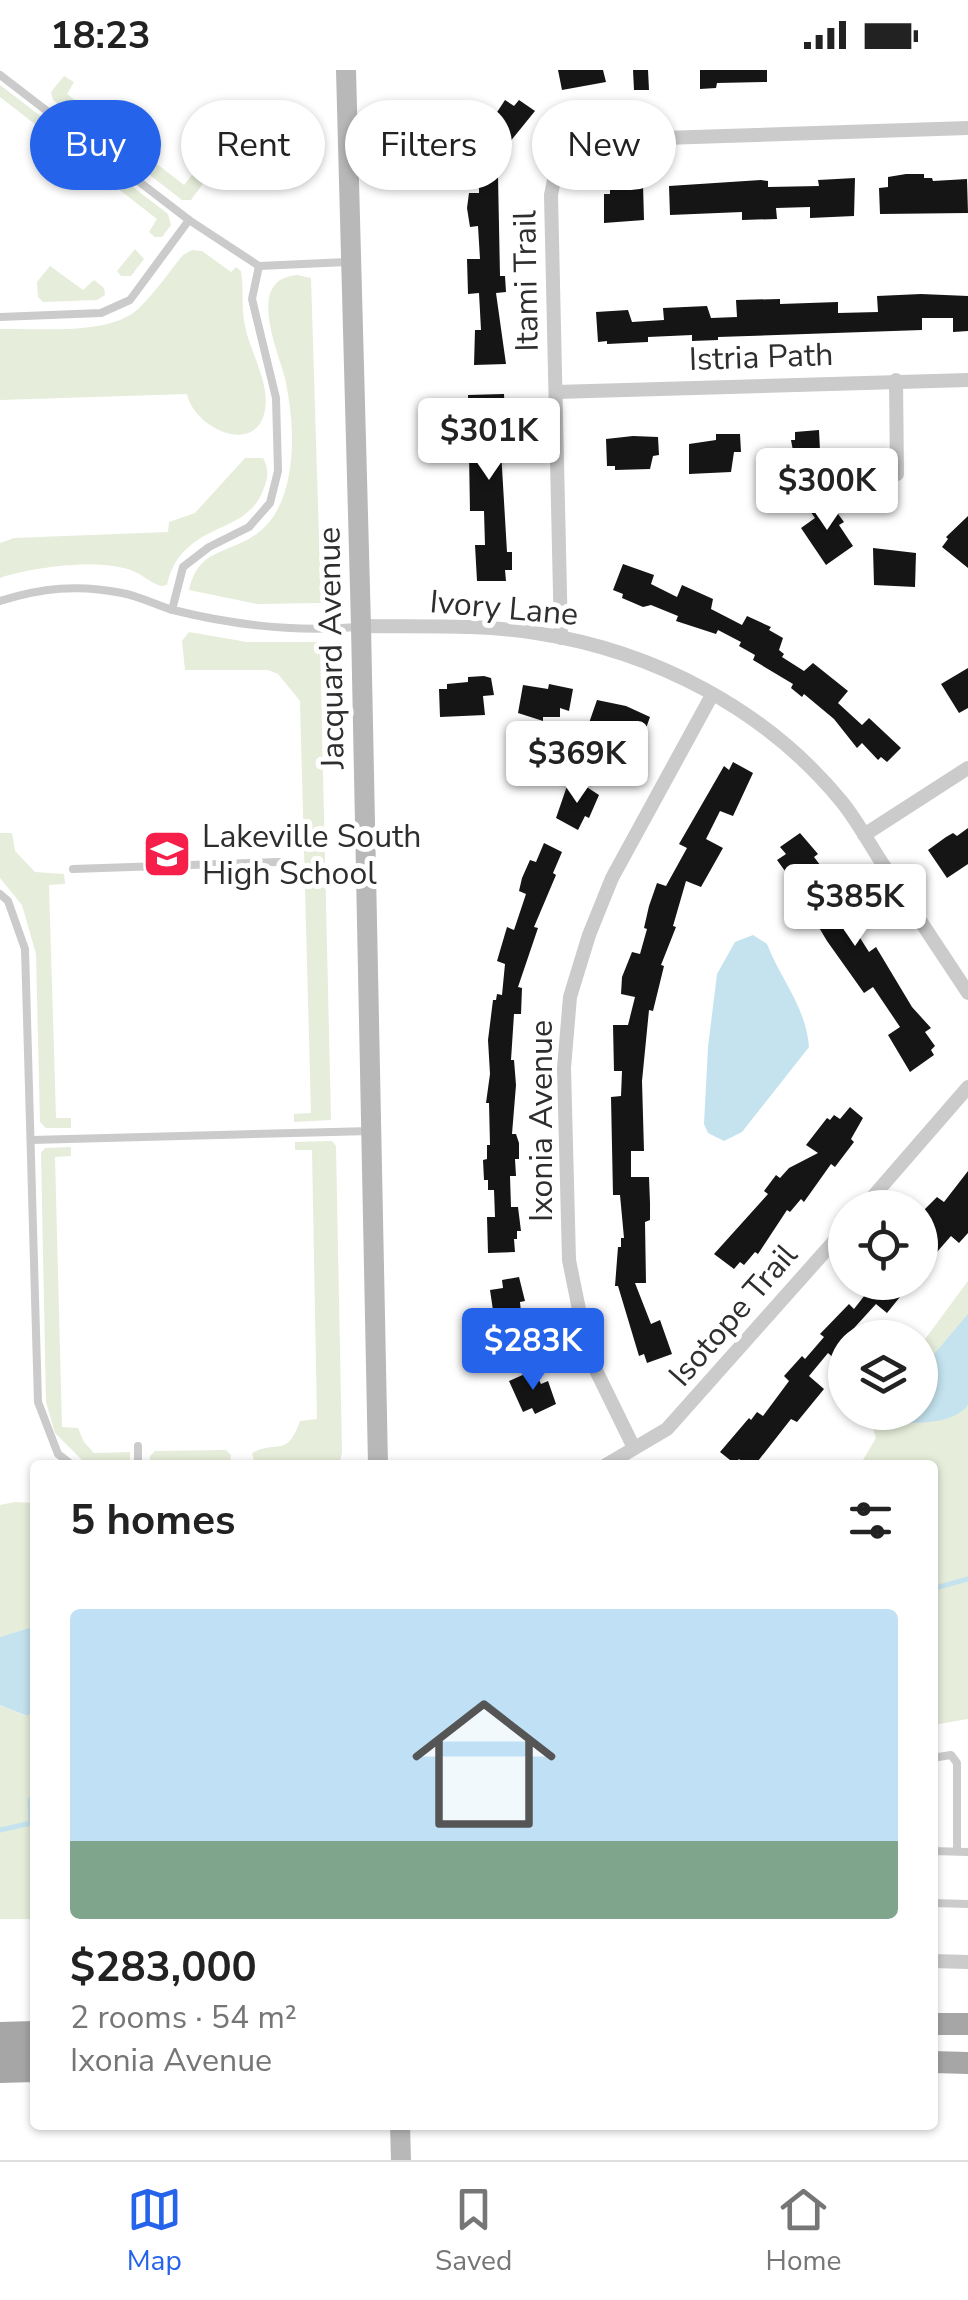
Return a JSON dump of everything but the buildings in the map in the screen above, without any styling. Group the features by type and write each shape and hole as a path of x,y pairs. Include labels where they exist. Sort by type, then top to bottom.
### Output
{"main road":[{"path":"938,2024 968,2024"},
{"path":"0,2034 30,2032"},
{"path":"0,2054 30,2052"},
{"path":"938,2062 968,2062"},
{"path":"0,2072 30,2071"}],"street":[{"name":"Jacquard Avenue","path":"346,70 362,626 378,1460"},
{"name":"Itami Trail","path":"561,638 551,195 557,165 576,145 602,140 968,128"},
{"path":"896,380 896,474"},
{"name":"Istria Path","path":"556,392 968,380"},
{"name":"Ivory Lane","path":"362,626 497,630 561,638 638,657 746,715 793,752 842,803 968,993"},
{"name":"Ixonia Avenue","path":"634,1448 588,1354 568,1260 564,1068 570,998 612,878 712,695"},
{"path":"864,835 968,768"},
{"path":"879,1190 968,1087"},
{"name":"Isotope Trail","path":"614,1460 668,1429 828,1249"},
{"path":"938,1961 968,1962"},
{"path":"400,2130 401,2160"}],"lane":[{"path":"0,75 190,220 259,266 349,262"},
{"path":"0,317 101,314 130,300 190,220"},
{"path":"172,610 183,567 208,547 249,527 270,503 279,457 276,398 252,299 259,266"},
{"path":"0,601 36,590 71,588 122,593 172,610 279,627 324,630 362,626"},
{"path":"73,869 279,862"},
{"path":"0,894 8,901 25,949 38,1402 58,1454 66,1460"},
{"path":"30,1140 371,1131"},
{"path":"138,1446 138,1460"},
{"path":"938,1757 950,1755 958,1764 963,1852 938,1851"},
{"path":"938,1903 968,1904"}],"green space":[{"path":"64,76 74,82 67,94 75,100 53,100 51,92"},
{"path":"0,85 30,108 30,120 0,97"},
{"path":"161,167 181,183 181,190 198,190 191,200 182,200 161,184"},
{"path":"120,190 137,190 168,214 171,225 162,237 149,232 157,219"},
{"path":"135,249 144,259 131,276 121,276 117,271"},
{"path":"192,250 202,251 231,272 236,267 241,271 245,326 266,400 259,424 250,432 238,435 212,426 200,417 187,394 0,400 0,329 72,329 125,318 144,303 183,255"},
{"path":"50,266 83,290 94,280 104,288 105,295 97,300 43,302 38,297 37,282"},
{"path":"297,275 311,278 321,603 257,604 189,590 206,560 265,527 285,492 292,452 291,416 272,334 269,302 272,289 281,279"},
{"path":"245,458 263,458 266,466 266,480 258,500 242,516 186,549 175,563 167,585 157,585 133,571 103,565 30,570 0,578 0,543 14,538 168,532 169,522 195,513"},
{"path":"189,632 247,642 320,642 331,1120 294,1122 294,1114 311,1113 300,701 278,674 268,670 185,670 182,641"},
{"path":"0,833 12,833 15,851 35,872 64,874 65,884 49,885 56,1118 71,1118 71,1128 46,1128 40,1122 36,954 22,905 0,878"},
{"path":"332,1141 336,1146 340,1460 254,1460 252,1453 286,1444 300,1421 317,1419 312,1150 295,1150 295,1142"},
{"path":"71,1147 71,1156 55,1157 62,1427 78,1428 94,1453 130,1452 130,1460 82,1460 55,1433 46,1402 41,1153 45,1148"},
{"path":"968,1281 968,1719 938,1724 938,1460 863,1460 876,1438 873,1430 938,1430 938,1322"},
{"path":"226,1450 231,1455 230,1460 150,1460 155,1451"},
{"path":"30,1503 30,1628 0,1637 0,1505"},
{"path":"0,1705 26,1716 30,1713 30,1919 0,1919"}],"water":[{"path":"753,935 767,944 792,994 809,1047 742,1132 724,1141 708,1133 704,1124 717,974 735,942"},
{"path":"968,1314 968,1405 938,1420 938,1350"},
{"path":"30,1628 27,1716 0,1705 0,1637"}],"waterway":[{"path":"938,1587 968,1579"},
{"path":"0,1830 30,1823"}],"place":[{"name":"Lakeville South High School","path":"167,854"}]}
